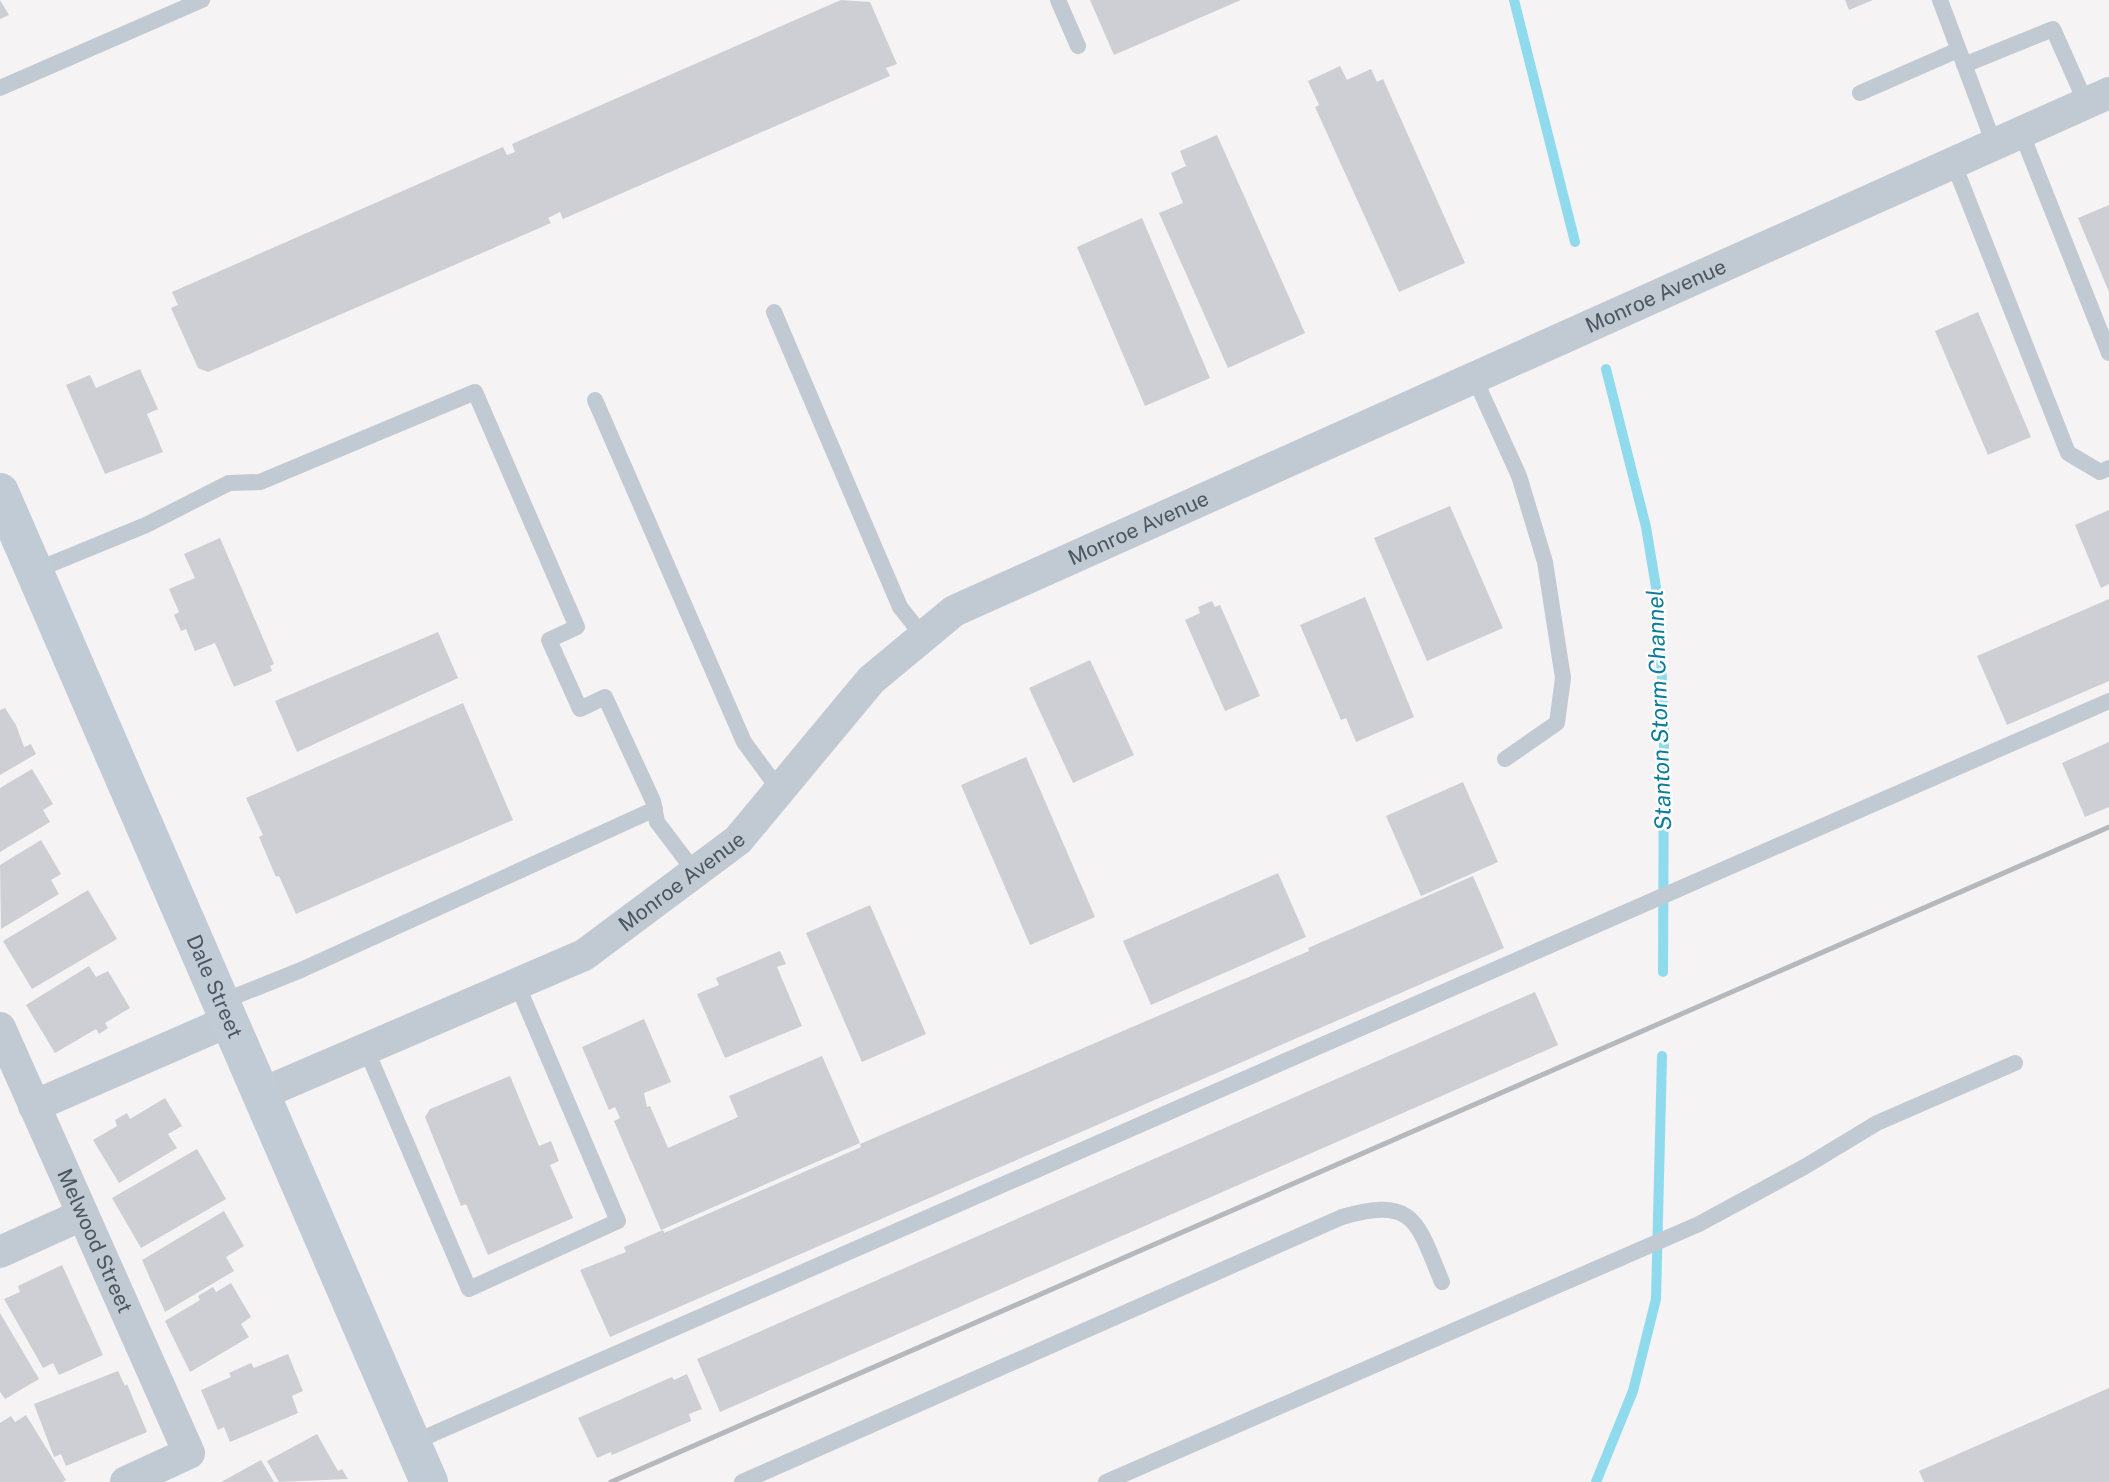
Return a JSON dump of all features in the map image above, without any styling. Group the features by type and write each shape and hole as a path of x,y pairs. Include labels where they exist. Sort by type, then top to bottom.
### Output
{"street":[{"name":"Monroe Avenue","path":"261,1094 584,955 738,840 871,680 954,611 2098,98"},
{"name":"Dale Street","path":"0,492 429,1482"},
{"path":"34,1106 225,1012"},
{"name":"Melwood Street","path":"0,1028 189,1453 126,1482"},
{"path":"0,1252 82,1215"}],"lane":[{"path":"0,88 202,0"},
{"path":"1058,0 1078,46"},
{"path":"1940,0 1961,57 2007,138 2109,353"},
{"path":"1860,93 1961,57 2053,29 2098,98"},
{"path":"1953,162 2068,453 2100,471 2109,468"},
{"path":"774,312 900,607 923,636"},
{"path":"1474,377 1519,476 1545,562 1563,678 1557,723 1505,759"},
{"path":"34,571 146,525 229,483 260,482 475,392 577,627 549,640 580,709 605,697 654,809 657,822 695,872"},
{"path":"595,400 744,742 780,791"},
{"path":"412,1443 2109,701"},
{"path":"225,1012 300,970 654,809"},
{"path":"366,1049 469,1289 618,1221 517,984"},
{"path":"1106,1482 1699,1224 1806,1166 1877,1123 2015,1063"},
{"path":"742,1482 1342,1217 1370,1209 1400,1212 1419,1225 1442,1282"}],"building":[{"path":"0,0 9,15 0,19"},
{"path":"841,0 870,2 897,64 886,68 890,76 563,219 560,212 548,218 551,223 208,372 198,368 171,308 178,305 172,292 503,147 507,155 515,152 512,144"},
{"path":"1090,0 1241,0 1114,55"},
{"path":"1845,0 1873,0 1849,10"},
{"path":"1340,66 1347,80 1371,69 1377,82 1383,79 1465,263 1399,292 1315,107 1319,105 1308,81"},
{"path":"1217,135 1305,333 1228,368 1159,213 1183,203 1171,173 1186,166 1180,151"},
{"path":"2109,205 2109,292 2078,218"},
{"path":"1142,218 1210,378 1145,406 1077,247"},
{"path":"1978,312 2031,437 1988,455 1935,331"},
{"path":"140,369 158,409 147,414 163,452 105,474 66,385 90,375 96,388"},
{"path":"1450,506 1503,628 1427,661 1374,538"},
{"path":"2109,510 2109,584 2101,588 2075,525"},
{"path":"220,538 274,664 270,666 272,671 234,687 215,643 195,651 186,629 181,631 174,615 179,612 169,589 195,578 184,554"},
{"path":"1365,597 1414,717 1356,742 1346,718 1341,720 1300,625"},
{"path":"2109,599 2109,681 2007,725 1977,656"},
{"path":"1212,601 1215,607 1220,605 1260,696 1225,711 1185,620 1200,613 1198,607"},
{"path":"438,632 458,678 297,752 275,701"},
{"path":"1090,660 1134,755 1073,783 1029,688"},
{"path":"463,703 513,820 296,914 279,876 276,877 259,837 263,835 246,798"},
{"path":"5,708 16,725 24,747 31,744 36,754 0,775 0,710"},
{"path":"2109,742 2109,807 2085,817 2062,763"},
{"path":"1026,757 1095,917 1030,945 961,785"},
{"path":"32,769 53,804 43,810 50,822 0,852 0,788"},
{"path":"1463,782 1498,862 1421,896 1386,816"},
{"path":"41,840 61,874 51,880 59,894 1,929 0,865"},
{"path":"1278,873 1306,937 1151,1005 1123,941"},
{"path":"1473,876 1504,948 610,1337 580,1270 626,1252 624,1247 663,1230 664,1233 861,1147 860,1144 1309,951 1308,948"},
{"path":"88,890 117,939 32,989 3,941"},
{"path":"870,905 926,1034 862,1062 806,933"},
{"path":"780,951 786,964 777,967 802,1026 725,1058 697,994 719,985 716,978"},
{"path":"89,966 96,977 108,971 130,1008 105,1023 108,1028 99,1034 96,1029 55,1053 26,1005"},
{"path":"1535,992 1558,1045 720,1412 697,1359"},
{"path":"644,1019 671,1082 644,1093 647,1107 650,1106 668,1148 738,1117 729,1096 822,1056 860,1143 661,1230 614,1121 620,1118 615,1107 609,1110 582,1047"},
{"path":"510,1076 539,1146 551,1141 559,1161 550,1165 573,1218 488,1255 466,1204 461,1206 425,1117 430,1109"},
{"path":"165,1098 182,1126 168,1134 177,1148 119,1183 93,1140 117,1126 115,1120 127,1113 130,1119"},
{"path":"197,1149 226,1199 141,1248 112,1198"},
{"path":"224,1211 244,1246 226,1257 234,1271 165,1312 142,1260"},
{"path":"62,1265 103,1355 59,1375 53,1363 43,1368 4,1299 20,1292 18,1286"},
{"path":"231,1283 251,1317 241,1324 249,1337 190,1372 165,1321 200,1300 198,1296 213,1287 216,1292"},
{"path":"0,1313 39,1379 5,1399 0,1392"},
{"path":"288,1354 303,1391 292,1396 298,1413 230,1442 224,1427 218,1430 201,1390 231,1377 229,1373 251,1363 254,1368"},
{"path":"118,1371 125,1386 127,1384 147,1432 66,1466 61,1454 54,1457 34,1404"},
{"path":"687,1374 702,1409 689,1414 691,1421 612,1455 611,1452 597,1458 578,1418 672,1377 674,1380"},
{"path":"2109,1388 2109,1482 1924,1482 1919,1471"},
{"path":"26,1415 66,1480 63,1482 0,1482 0,1423 11,1416 15,1422"},
{"path":"317,1434 338,1471 342,1469 348,1479 279,1482 267,1461"},
{"path":"261,1460 274,1482 221,1482"}],"waterway":[{"name":"Stanton Storm Channel","path":"1514,0 1575,242"},
{"name":"Stanton Storm Channel","path":"1606,369 1646,527 1659,605 1664,732 1663,972"},
{"name":"Stanton Storm Channel","path":"1596,1482 1633,1391 1656,1299 1662,1056"}],"railway":[{"path":"611,1482 2109,827"}]}
